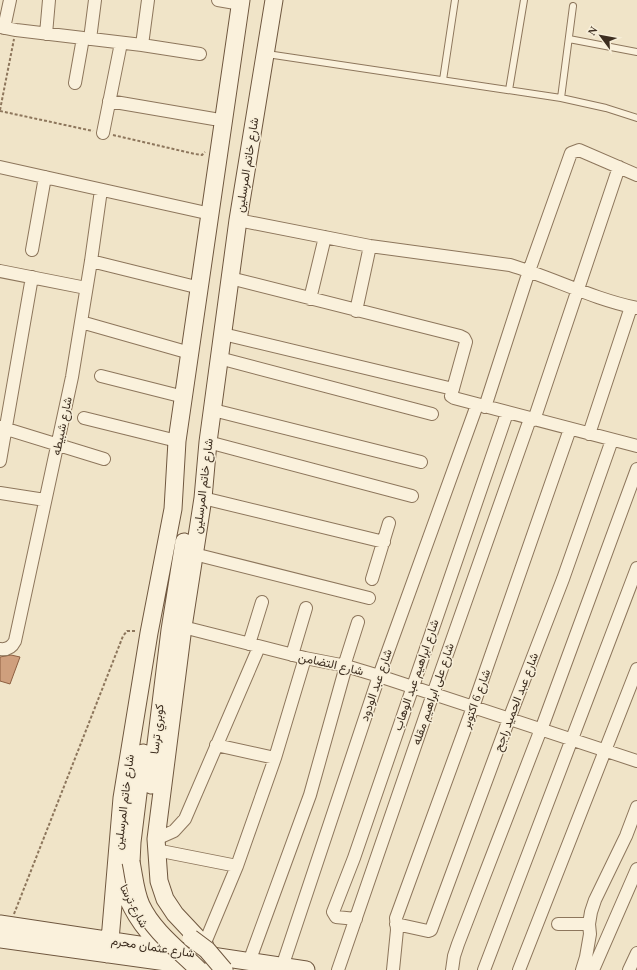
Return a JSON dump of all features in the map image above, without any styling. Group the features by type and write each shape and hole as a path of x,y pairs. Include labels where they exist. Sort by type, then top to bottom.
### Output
{"main road":[{"name":"شارع خاتم المرسلين","path":"209,950 175,914 165,899 148,853 203,498 208,442 238,220 274,0"},
{"name":"شارع خاتم المرسلين","path":"109,947 122,798 149,632 173,509 178,441 241,2"},
{"name":"كوبري ترسا","path":"206,465 197,482 191,501 170,630 146,832 150,882 157,902 170,920 207,950 224,970"},
{"name":"كوبري ترسا","path":"148,853 132,842 167,569 173,509"},
{"name":"كوبري ترسا","path":"148,853 136,888 141,905 151,922 199,970"},
{"name":"شارع ترسا","path":"116,872 135,914 147,932 186,967"},
{"name":"شارع عثمان محرم","path":"3,929 109,947 186,967 224,970"},
{"name":"شارع عثمان محرم","path":"109,947 209,950 249,962 306,970"}],"street":[{"path":"10,0 7,29 121,42 200,54"},
{"path":"46,34 49,0"},
{"path":"75,84 95,0"},
{"path":"142,45 148,0"},
{"path":"218,0 241,2"},
{"path":"103,133 121,42"},
{"path":"110,101 214,119"},
{"name":"شارع عبد الودود","path":"282,967 379,676 481,406 569,157 571,153 579,150 619,167"},
{"path":"0,167 211,214"},
{"path":"619,167 637,175"},
{"name":"شارع على ابراهيم مقله","path":"338,970 433,694 532,419 619,167"},
{"path":"32,250 45,177"},
{"name":"شارع شبيطه","path":"0,649 7,649 15,641 72,377 86,288 92,262 101,190"},
{"path":"238,220 370,246 510,265 577,290 635,307 589,434"},
{"path":"310,299 326,237"},
{"path":"356,311 370,246"},
{"path":"92,262 200,288"},
{"path":"0,271 86,288"},
{"path":"0,461 3,428 32,277"},
{"path":"230,278 464,338 466,342 452,392 454,398 637,446"},
{"path":"81,322 190,353"},
{"path":"223,334 452,392"},
{"path":"219,358 432,414"},
{"path":"101,376 184,397"},
{"path":"213,410 421,462"},
{"name":"شارع ابراهيم عبد الوهاب","path":"356,919 336,917 333,912 354,858 507,413"},
{"path":"84,418 178,441"},
{"path":"3,428 104,459"},
{"name":"شارع 6 اكتوبر","path":"394,970 397,930 396,918 473,707 570,429"},
{"name":"شارع عبد الحميد راجح","path":"396,924 428,931 431,930 508,719 563,579 612,440"},
{"path":"208,442 412,496"},
{"path":"452,970 458,944 541,729 637,469"},
{"path":"0,493 46,500"},
{"path":"203,498 384,542"},
{"path":"372,579 389,523"},
{"path":"194,554 369,598"},
{"path":"484,970 637,568"},
{"path":"148,853 174,831 185,819 192,805 254,646 262,602"},
{"path":"292,655 306,608"},
{"path":"249,962 310,795 358,622"},
{"name":"شارع التضامن","path":"183,627 254,646 345,666 379,676 637,761"},
{"path":"209,950 275,758 305,658"},
{"path":"519,970 637,670"},
{"path":"216,745 275,758"},
{"path":"582,970 590,934 589,924 591,912 595,900 626,836 637,807"},
{"path":"148,853 237,866"},
{"path":"593,970 637,869"},
{"path":"558,924 589,924"},
{"path":"629,970 637,953"}],"lane":[{"path":"443,80 455,0"},
{"path":"509,90 524,0"},
{"path":"561,98 573,6"},
{"path":"569,39 637,52"},
{"path":"265,54 561,98 606,108 637,118"}],"path":[{"path":"7,29 0,111 195,154 202,155 208,148"},
{"path":"3,929 123,636 130,630 149,632"}],"building":[{"path":"11,655 20,657 10,684 0,681 0,657"}]}
